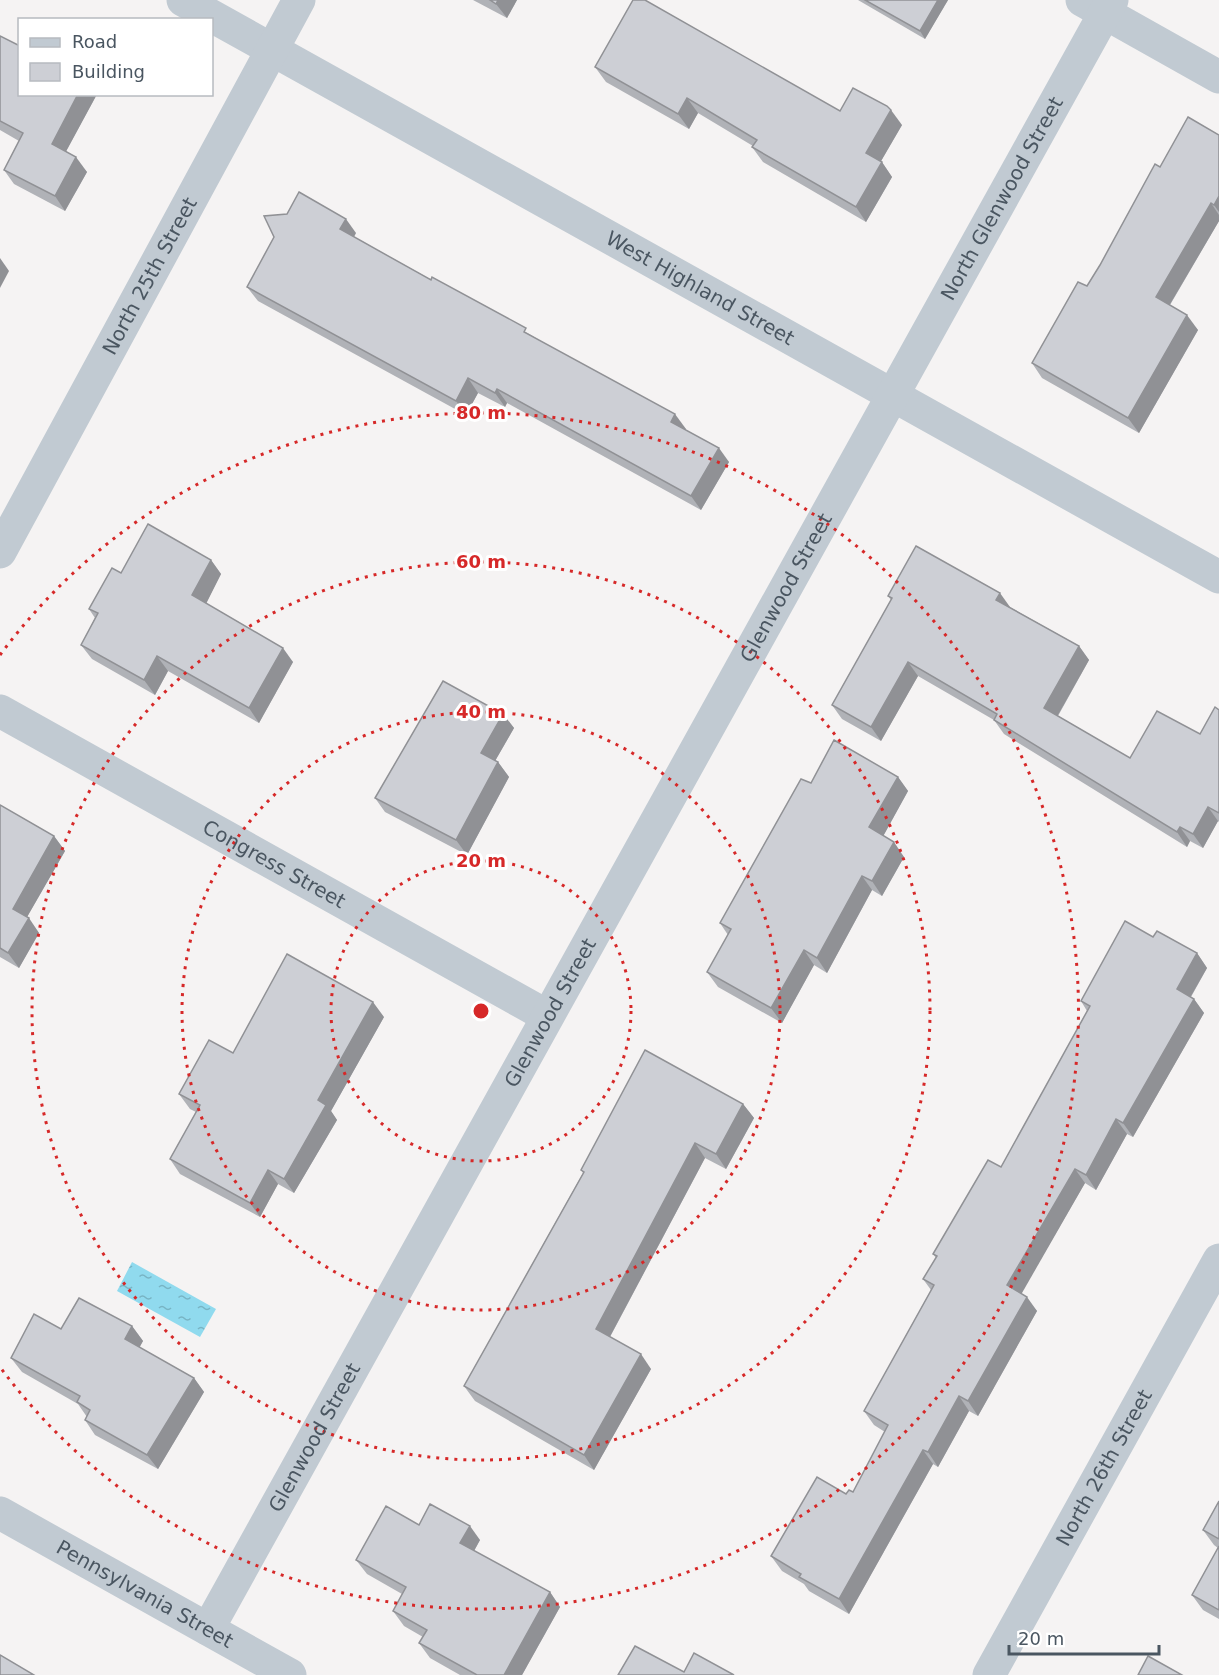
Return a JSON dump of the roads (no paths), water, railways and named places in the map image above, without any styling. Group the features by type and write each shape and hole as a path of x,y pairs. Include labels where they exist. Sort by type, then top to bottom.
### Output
{"street":[{"name":"West Highland Street","path":"183,0 890,396 1219,577"},
{"name":"North 25th Street","path":"0,552 298,0"},
{"path":"1099,4 1219,77"},
{"name":"North Glenwood Street","path":"890,396 1099,4"},
{"name":"Glenwood Street","path":"208,1629 890,396"},
{"name":"Congress Street","path":"0,711 547,1016"},
{"name":"North 26th Street","path":"989,1675 1219,1260"},
{"name":"Pennsylvania Street","path":"0,1513 290,1675"}],"water":[{"path":"132,1262 216,1309 200,1337 117,1291"}]}
